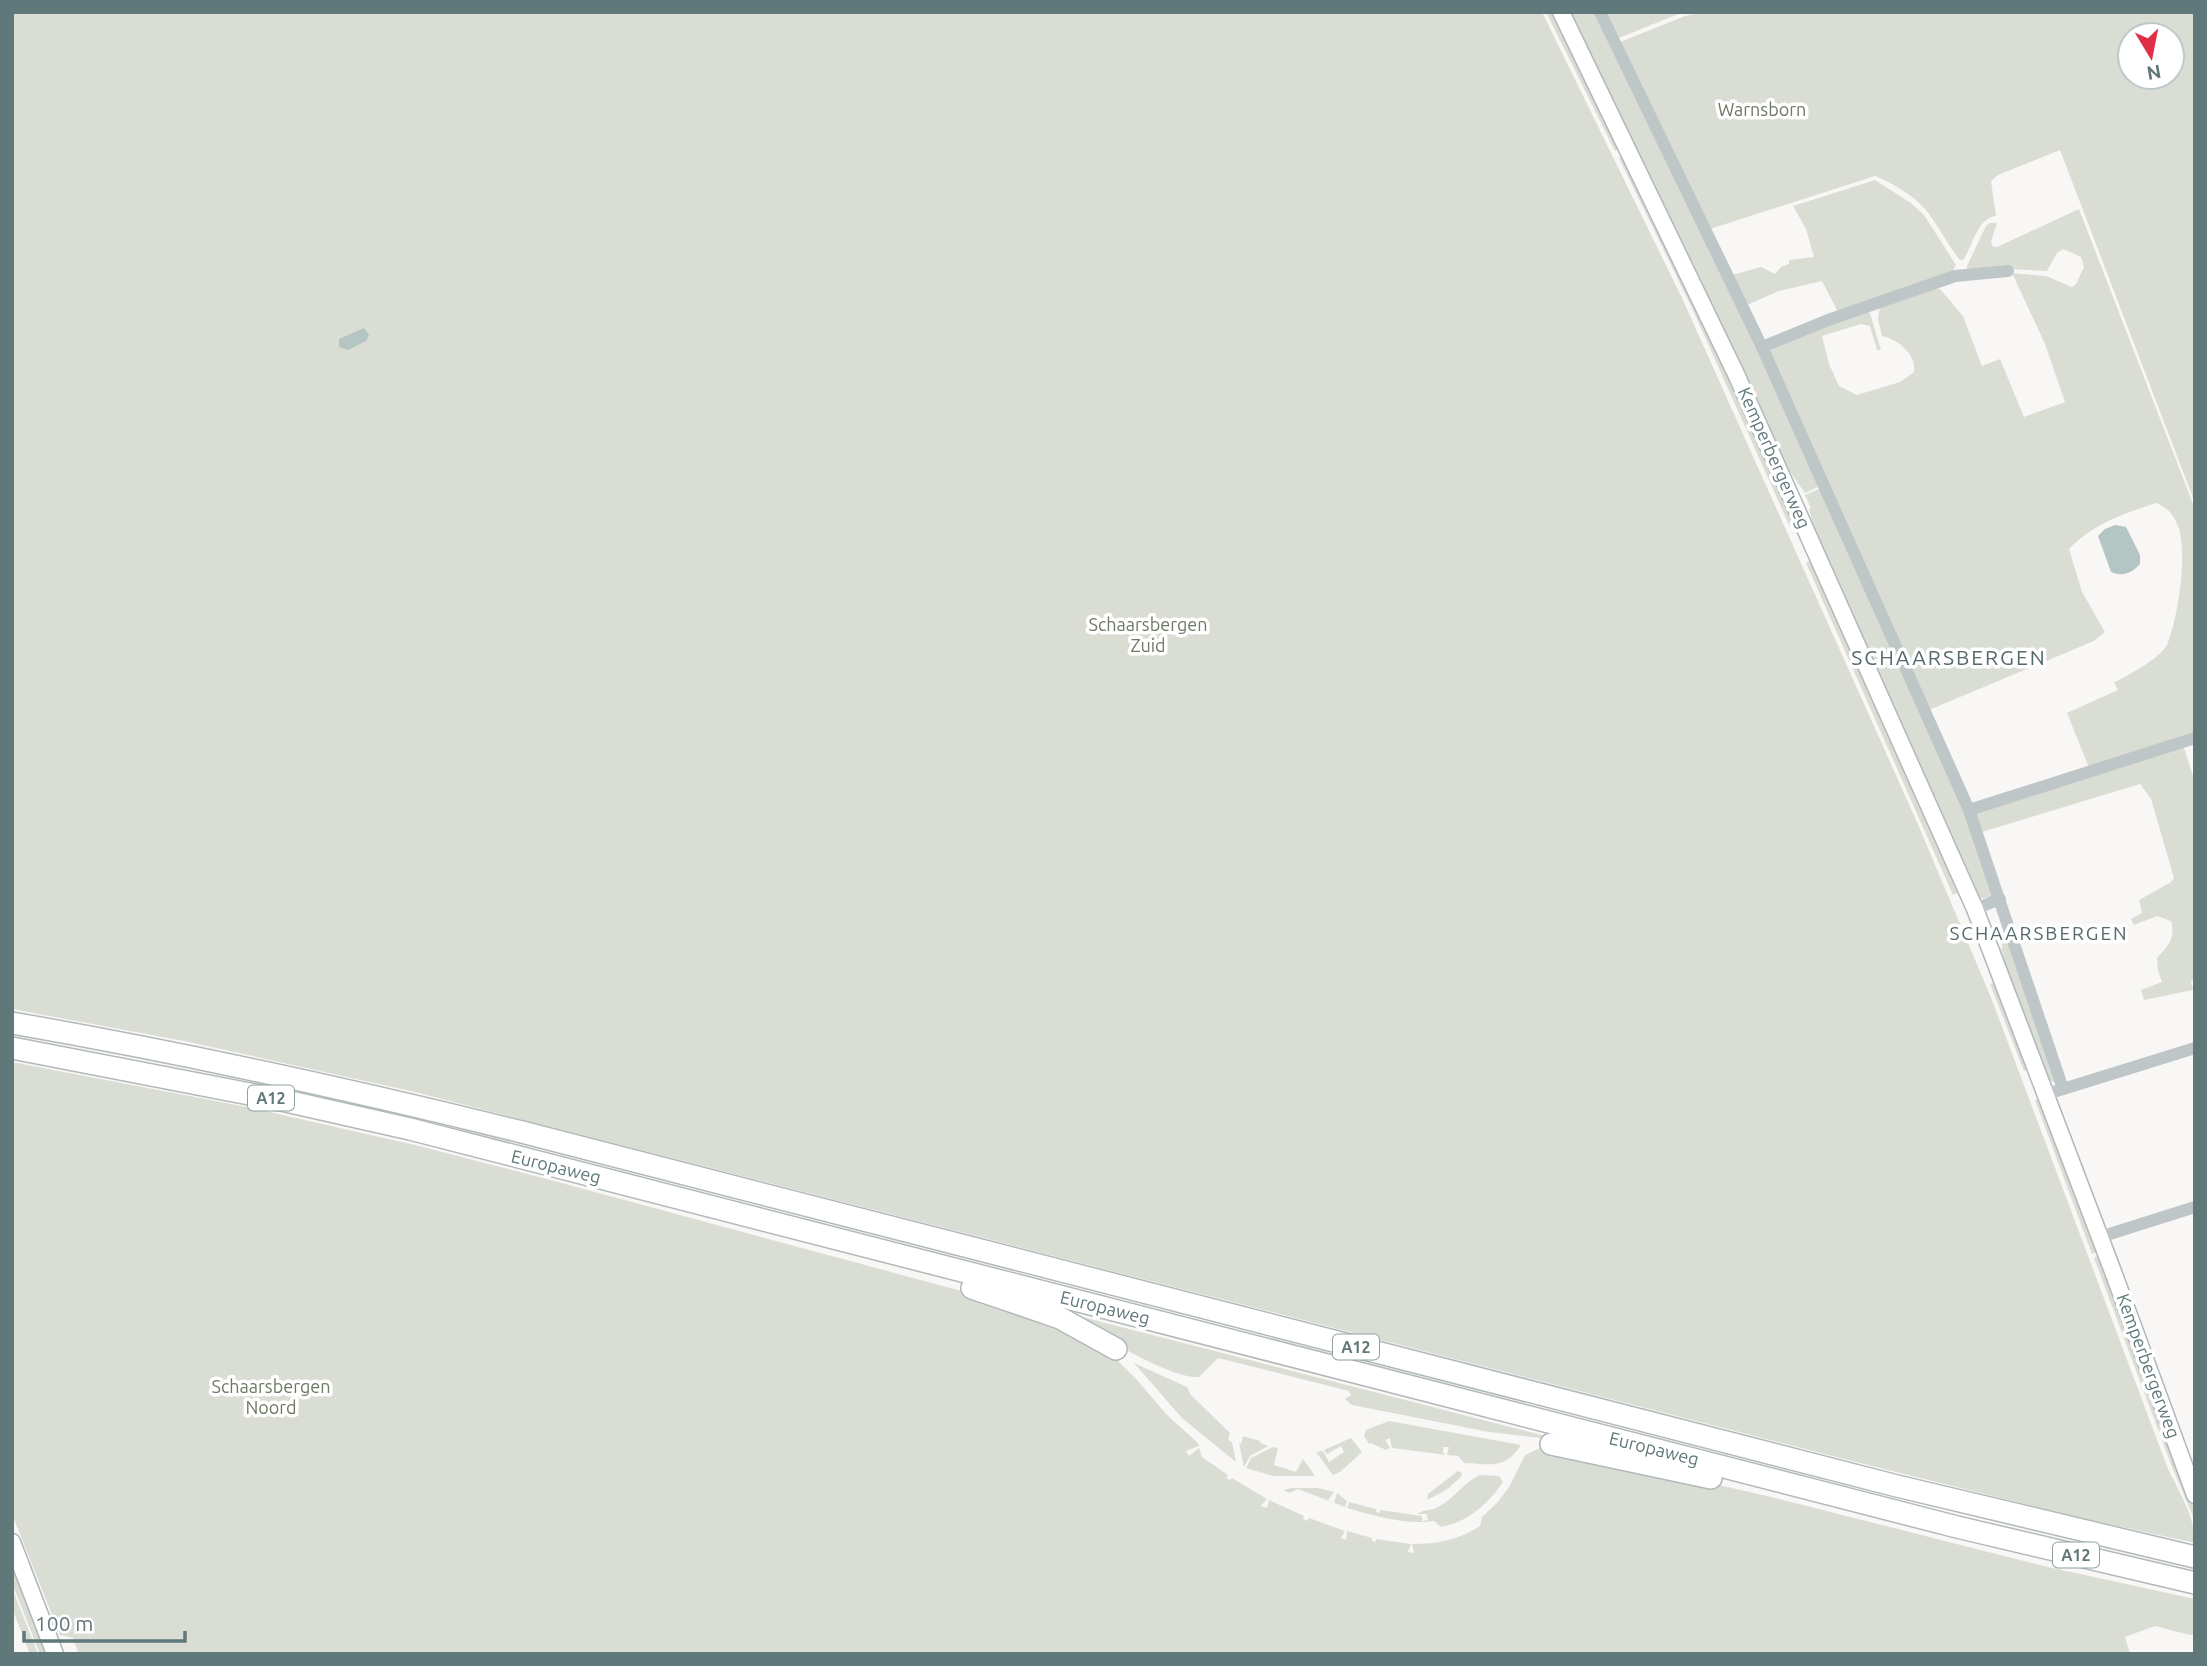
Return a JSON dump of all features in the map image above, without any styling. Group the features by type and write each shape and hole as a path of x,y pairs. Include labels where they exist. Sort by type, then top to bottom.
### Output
{"highway":[{"name":"Europaweg","path":"12,1023 321,1083 483,1122 1897,1486 2193,1557"},
{"name":"Europaweg","path":"12,1048 179,1079 348,1115 1956,1527 2195,1583"},
{"name":"A12","path":"730,1212 827,1246 1002,1297 1060,1318 1116,1349"},
{"name":"A12","path":"1551,1444 1844,1511 1956,1527"}],"main road":[{"name":"Kemperbergerweg","path":"1562,12 1736,374 1975,909 2047,1094 2195,1495"},
{"path":"12,1542 55,1654"}],"street":[{"name":"Kemperbergerweg","path":"1600,12 1762,347 1969,810 2063,1089"},
{"path":"1762,347 1816,324 1955,276 2008,271"},
{"path":"1969,810 2195,738"},
{"path":"1975,909 2000,899"},
{"path":"2047,1094 2195,1048"},
{"path":"2100,1237 2195,1207"}],"green space":[{"name":"Schaarsbergen Zuid","path":"12,12 1542,12 1682,298 1917,822 1992,1000 2168,1469 2189,1514 2195,1543 2077,1517 1852,1461 415,1092 189,1042 12,1009"},
{"path":"1546,12 1555,12 1621,147 1615,151"},
{"path":"1568,12 1596,12 1706,238 1820,486 1805,493 1781,459"},
{"path":"1605,12 1683,12 1619,38"},
{"name":"Warnsborn","path":"1704,12 2195,12 2195,503 2060,150 1998,175 1991,181 1996,216 1980,227 1963,260 1960,260 1918,202 1875,176 1710,229 1620,42 1685,16"},
{"path":"1625,155 1781,486 1793,525 1790,527 1691,306 1619,158"},
{"path":"1875,180 1911,203 1924,215 1956,265 1951,274 1839,314 1822,281 1779,291 1747,305 1732,275 1761,267 1775,274 1781,267 1789,264 1789,260 1814,257 1806,229 1793,206"},
{"path":"2079,209 2195,509 2195,735 2090,770 2067,713 2118,690 2114,682 2151,661 2167,645 2178,603 2182,568 2181,538 2172,515 2156,503 2099,526 2069,549 2082,592 2105,632 2094,641 1929,710 1770,354 1772,345 1864,311 1870,313 1881,350 1877,350 1870,326 1861,324 1822,336 1829,364 1839,386 1857,395 1900,382 1914,372 1913,360 1894,340 1882,336 1878,319 1880,306 1935,288 1940,289 1963,316 1982,366 2000,359 2024,417 2065,402 2045,344 2012,273 2046,276 2072,287 2084,267 2081,257 2063,249 2057,253 2047,271 1991,268 1967,270 1967,266 1986,226 1990,223 1997,223 1991,242 1993,247 1997,247"},
{"path":"1821,488 1966,811 1994,892 1991,897 1978,899 1819,544 1809,509 1811,508 1805,495"},
{"path":"1811,560 1961,891 1953,895 1806,563"},
{"path":"2178,746 2184,748 2195,782 2195,979 2191,981 2193,990 2144,1000 2141,990 2162,982 2157,958 2170,941 2172,927 2171,921 2157,916 2134,925 2131,919 2142,913 2139,900 2174,878 2151,799 2140,784 1982,832 1975,814"},
{"path":"2006,929 2053,1082 2047,1080 2012,986 1998,933"},
{"path":"1995,982 2032,1068 2024,1071 1990,984"},
{"name":"Schaarsbergen Noord","path":"12,1062 247,1107 415,1145 1013,1305 1110,1353 1166,1414 1198,1443 1199,1446 1186,1451 1189,1456 1199,1448 1202,1457 1228,1475 1226,1478 1232,1478 1267,1499 1261,1506 1267,1508 1269,1500 1304,1516 1303,1519 1307,1521 1309,1518 1345,1531 1341,1538 1346,1540 1347,1531 1372,1538 1372,1541 1376,1542 1376,1539 1411,1544 1408,1552 1414,1553 1412,1544 1439,1542 1464,1535 1480,1526 1482,1517 1509,1487 1525,1455 1542,1447 1767,1496 2048,1567 2195,1599 2195,1634 2155,1626 2125,1637 2130,1654 79,1654 73,1638 60,1635 12,1514"},
{"path":"2043,1097 2100,1251 2092,1254 2035,1100"},
{"path":"2101,1254 2179,1463 2195,1511 2195,1521 2172,1467 2094,1258"},
{"path":"1059,1311 1549,1439 1489,1432 1352,1405 1345,1399 1351,1395 1349,1391 1218,1358 1199,1377 1185,1375 1149,1361"},
{"path":"1134,1363 1187,1387 1191,1395 1230,1433 1228,1440 1232,1442 1236,1462 1182,1418"},
{"path":"1389,1421 1521,1445 1503,1462 1489,1464 1464,1463 1458,1456 1447,1455 1449,1447 1443,1447 1443,1453 1446,1455 1392,1448 1390,1438 1385,1440 1390,1448 1386,1450 1369,1444 1364,1436 1366,1430"},
{"path":"1243,1436 1268,1446 1250,1456 1244,1467 1239,1443 1241,1444"},
{"path":"1351,1438 1362,1452 1333,1475 1316,1452 1323,1451 1329,1462 1344,1452 1341,1446 1327,1454 1324,1450"},
{"path":"1273,1447 1278,1448 1274,1465 1296,1472 1303,1459 1315,1476 1273,1476 1246,1468 1251,1458"},
{"path":"1458,1471 1462,1473 1461,1477 1446,1490 1427,1500 1428,1494"},
{"path":"1480,1475 1499,1476 1503,1482 1491,1498 1476,1511 1451,1525 1441,1527 1434,1521 1423,1522 1401,1521 1347,1508 1349,1502 1376,1509 1376,1512 1380,1513 1380,1510 1422,1516 1422,1521 1428,1520 1427,1514 1417,1514 1444,1504"},
{"path":"1292,1488 1318,1488 1334,1492 1328,1500 1332,1502 1298,1489 1289,1493 1284,1490"},
{"path":"1337,1493 1347,1501 1345,1507 1334,1503"},
{"path":"12,1557 50,1654 40,1654 12,1583"},
{"path":"12,1588 38,1654 30,1654 12,1608"}],"shaded area":[{"path":"364,328 369,335 366,341 348,350 339,347 339,339"},
{"path":"2115,525 2126,527 2140,555 2140,564 2123,574 2111,572 2098,536"}],"district":[{"name":"SCHAARSBERGEN","path":"1949,658"},
{"name":"SCHAARSBERGEN","path":"2039,933"}]}
